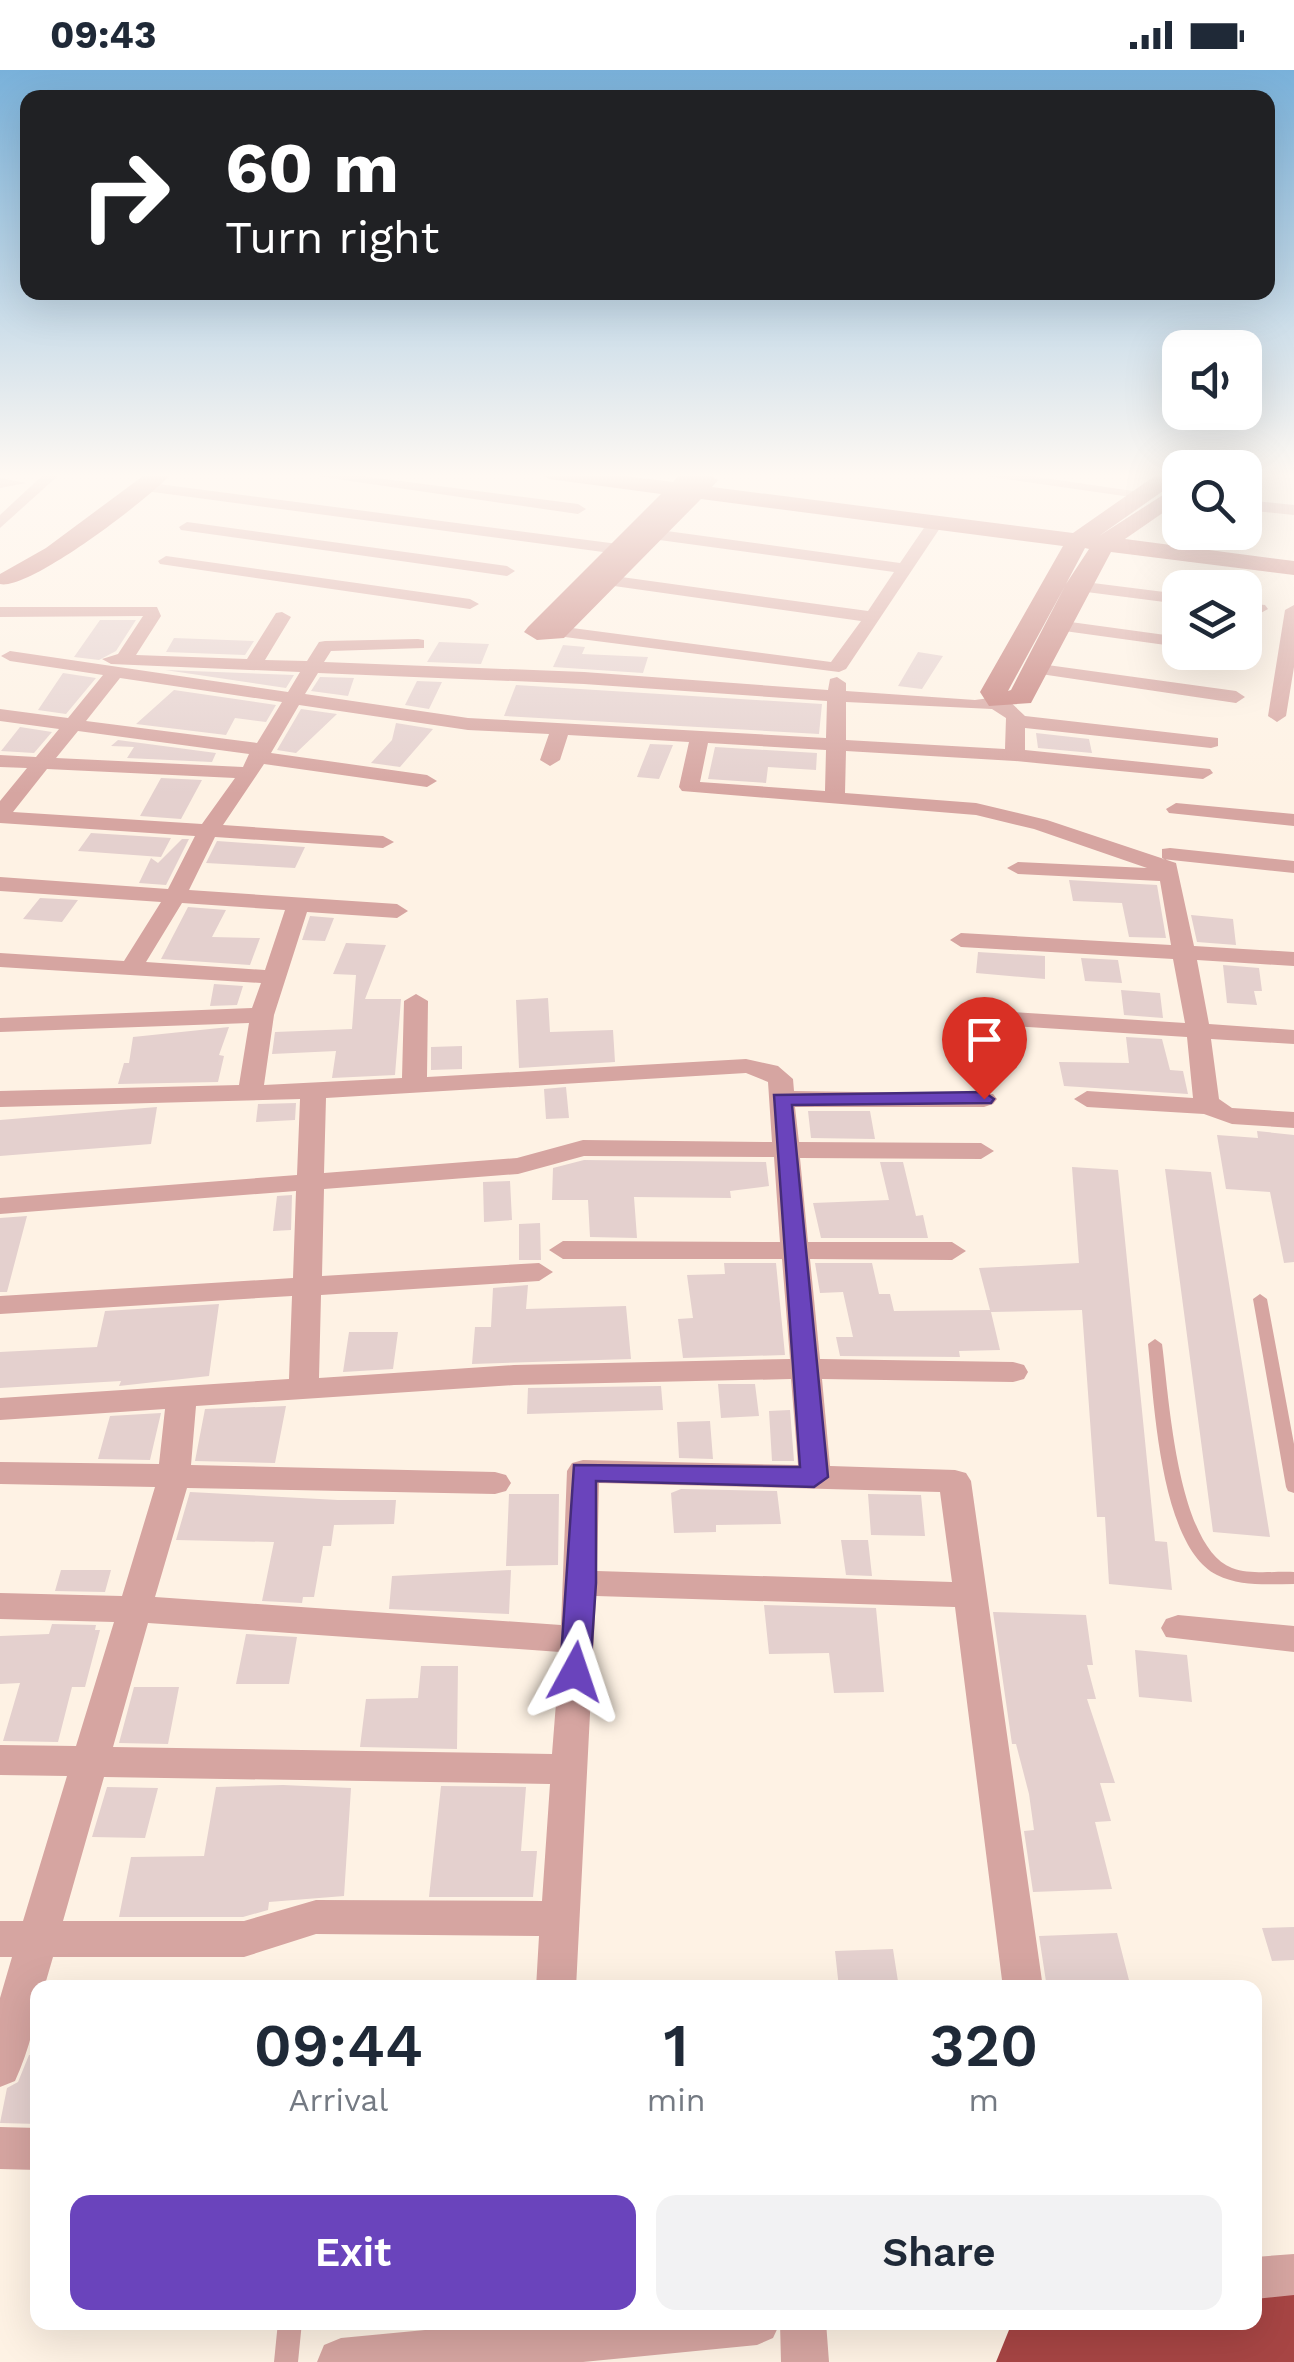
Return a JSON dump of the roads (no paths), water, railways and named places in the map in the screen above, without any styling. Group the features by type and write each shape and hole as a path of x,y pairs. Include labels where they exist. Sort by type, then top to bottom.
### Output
{"highway":[{"path":"1073,2347 1294,2340"}],"street":[{"path":"300,580 470,604"},
{"path":"587,580 536,630 547,634 557,630 607,580 872,617"},
{"path":"118,667 594,658 833,668 840,666 897,580"},
{"path":"1016,755 1005,709 994,692 1068,580"},
{"path":"1005,709 1021,697 1079,580"},
{"path":"1077,586 1162,597"},
{"path":"1277,716 1294,610"},
{"path":"0,612 151,612 118,667 0,816"},
{"path":"254,664 282,617"},
{"path":"1056,625 1162,640"},
{"path":"557,630 594,658 835,698 1005,709 1211,742"},
{"path":"130,971 175,897 208,831 293,702 310,666 328,644 418,644"},
{"path":"5,656 118,667 293,702 468,724 838,748 1016,755 1203,773"},
{"path":"833,668 838,748 834,801"},
{"path":"1033,668 1236,697"},
{"path":"0,715 255,760 428,781"},
{"path":"550,760 560,730"},
{"path":"699,739 689,788 999,814 1169,866"},
{"path":"0,761 40,764 255,760"},
{"path":"1211,1106 1206,1100 1198,1030 1169,866 1178,800 1294,820"},
{"path":"0,816 382,842"},
{"path":"1018,868 1294,867"},
{"path":"0,884 397,911"},
{"path":"250,1094 262,1015 298,904"},
{"path":"961,940 1294,958"},
{"path":"0,960 272,977"},
{"path":"414,1084 416,1001"},
{"path":"0,1026 262,1015"},
{"path":"966,1016 1294,1038"},
{"path":"0,1099 250,1094 746,1066 768,1071 780,1079 814,1477"},
{"path":"304,1388 314,1091"},
{"path":"781,1099 984,1099"},
{"path":"1087,1099 1211,1106 1232,1116 1294,1120"},
{"path":"0,1206 518,1166 583,1148 981,1151"},
{"path":"563,1250 952,1251"},
{"path":"0,1305 539,1272"},
{"path":"0,1410 514,1375 805,1369 1012,1372"},
{"path":"0,2067 19,1939 92,1763 174,1476 182,1396"},
{"path":"556,1980 566,1769 582,1583 583,1471 956,1481 1022,1980"},
{"path":"0,1473 495,1483"},
{"path":"582,1583 971,1595"},
{"path":"0,1606 133,1609 578,1640"},
{"path":"1178,1628 1294,1639"},
{"path":"0,1760 566,1769"},
{"path":"19,1939 244,1940 316,1917 559,1919"},
{"path":"0,2148 30,2149"},
{"path":"1262,2279 1294,2277"},
{"path":"342,2362 669,2330"},
{"path":"803,2330 804,2362"}],"lane":[{"path":"1260,1299 1294,1487"},
{"path":"1155,1344 1178,1497 1190,1536 1217,1567 1229,1573 1294,1578"},
{"path":"286,2362 289,2330"}]}
